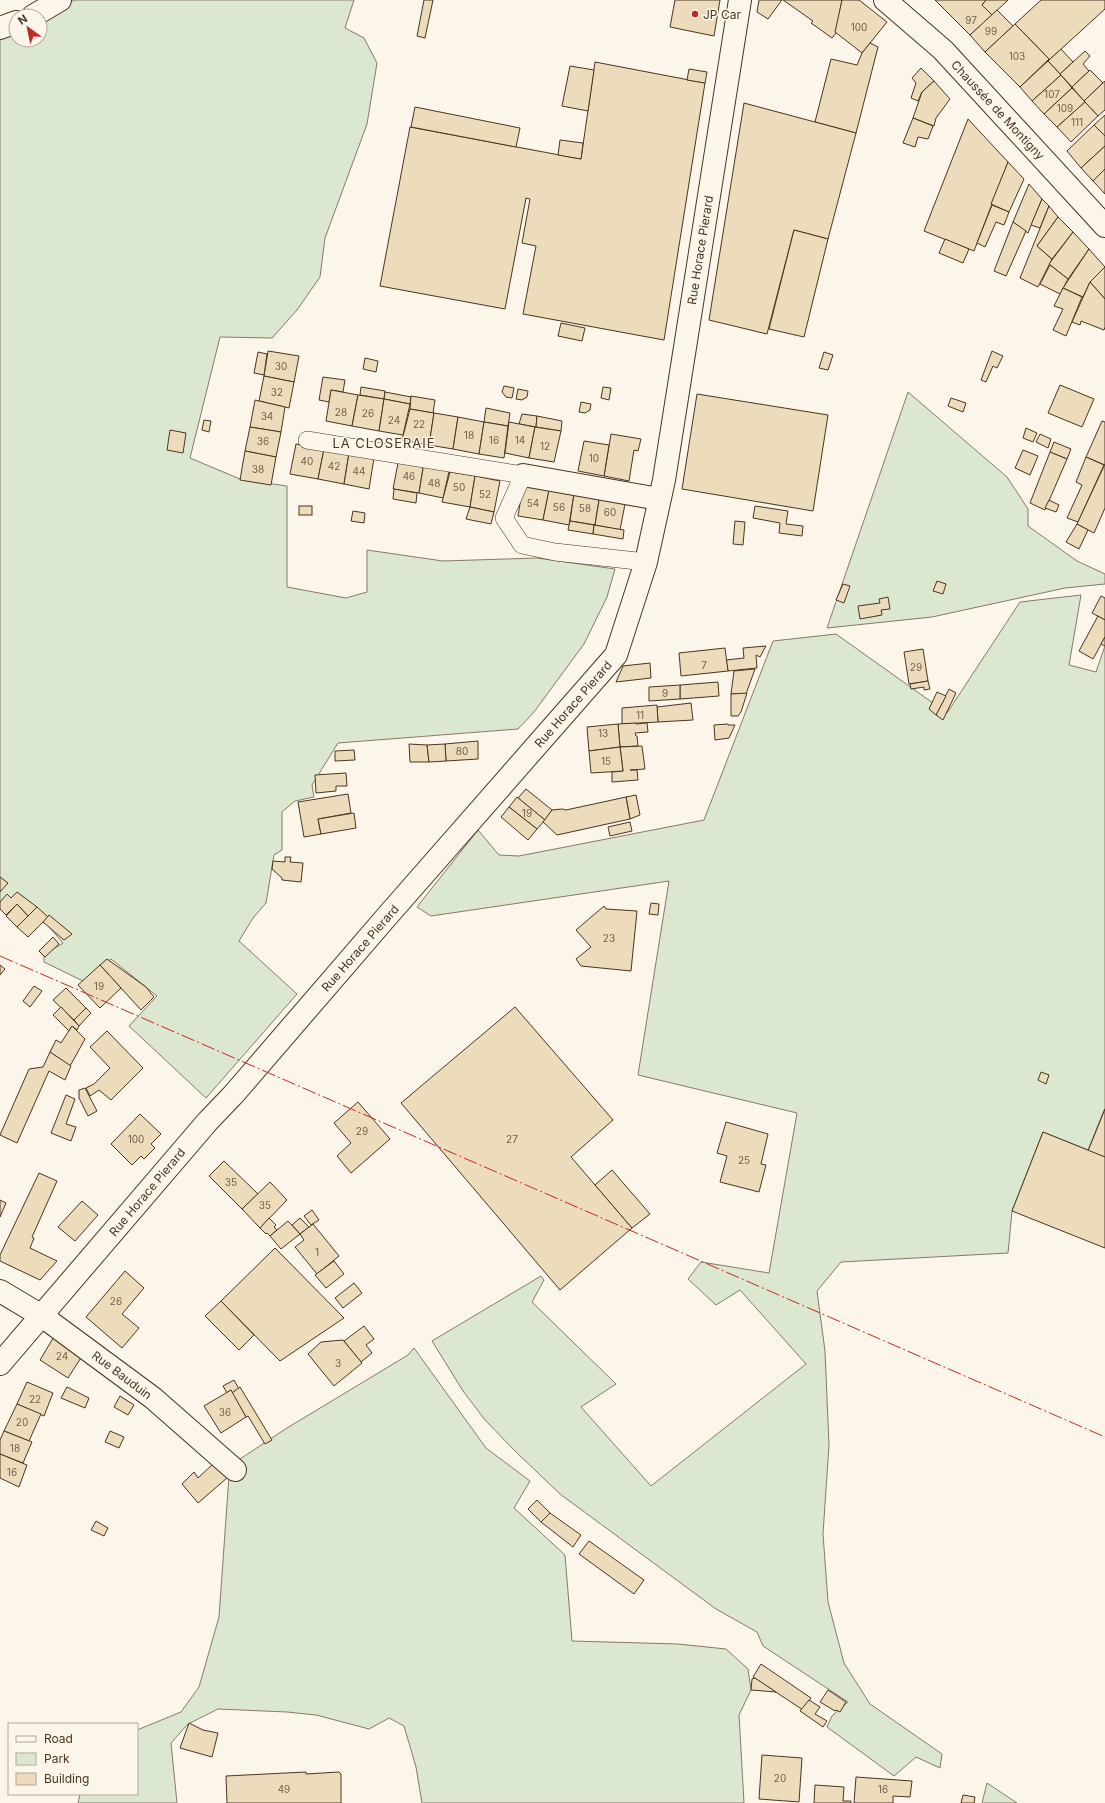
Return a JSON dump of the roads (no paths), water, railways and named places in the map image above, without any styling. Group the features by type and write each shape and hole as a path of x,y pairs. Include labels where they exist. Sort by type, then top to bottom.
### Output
{"main road":[{"path":"46,8 60,0"},
{"name":"Rue Horace Pierard","path":"0,1364 208,1121 233,1095 616,655 646,562 659,499 740,0"},
{"name":"Chaussée de Montigny","path":"885,0 943,50 1105,226"},
{"path":"523,475 659,499"},
{"name":"Rue Bauduin","path":"0,1291 42,1316 153,1398 235,1470"}],"street":[{"path":"307,440 523,475 504,518 522,545 555,552 646,562"}],"place":[{"name":"JP Car","path":"695,14"}],"district":[{"name":"LA CLOSERAIE","path":"384,443"}]}
